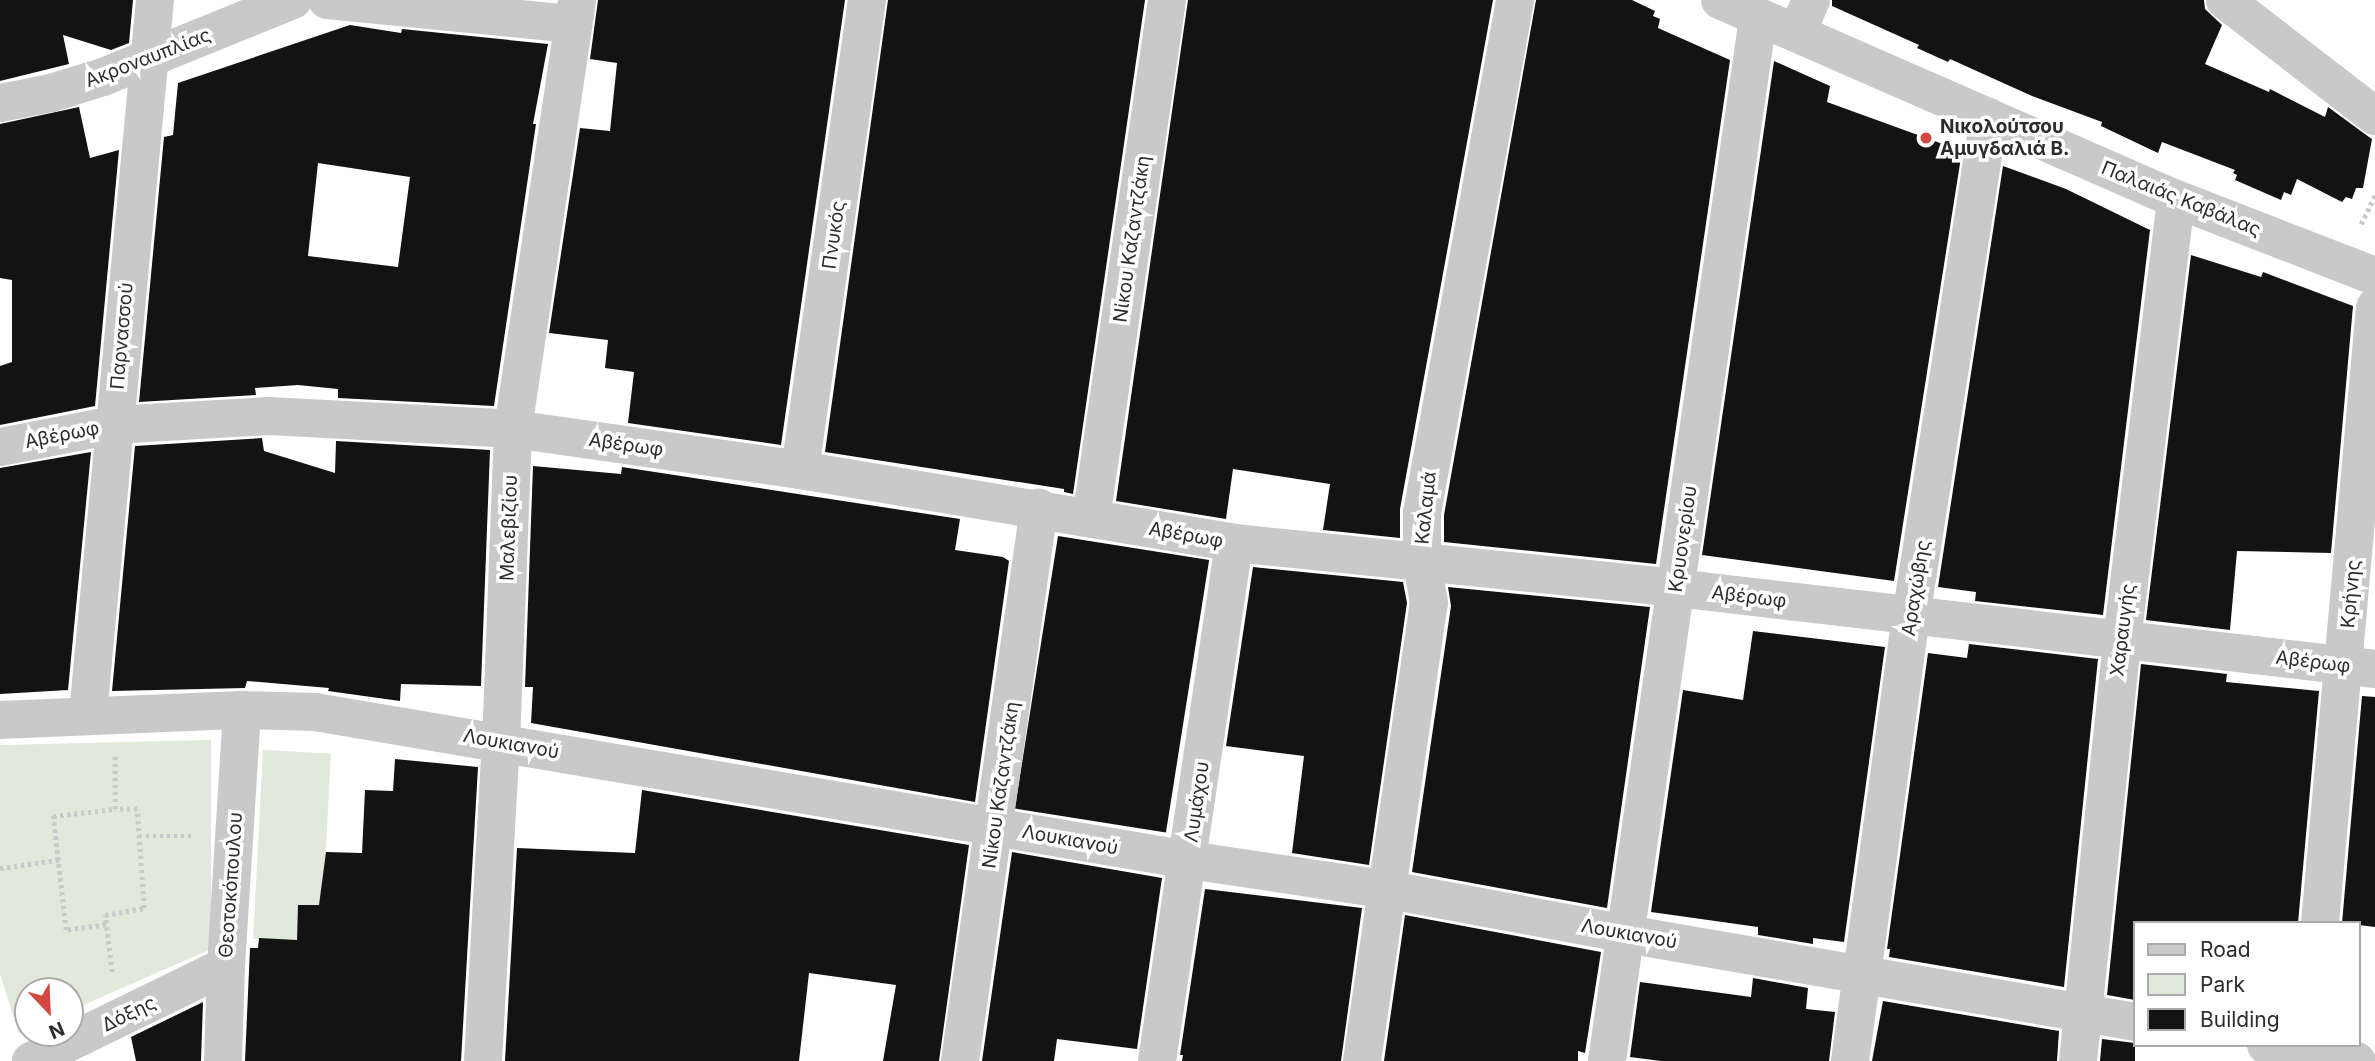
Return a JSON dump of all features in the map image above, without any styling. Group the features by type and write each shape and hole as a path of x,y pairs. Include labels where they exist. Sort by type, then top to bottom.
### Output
{"street":[{"name":"Παρνασσού","path":"101,714 113,425 155,0"},
{"name":"Ακροναυπλίας","path":"0,103 51,93 148,61 293,0"},
{"path":"327,0 575,12"},
{"name":"Πνυκός","path":"800,470 867,0"},
{"name":"Νίκου Καζαντζάκη","path":"1091,519 1167,0"},
{"name":"Καλαμά","path":"1362,1061 1429,603 1422,562 1422,513 1515,0"},
{"name":"Παλαιάς Καβάλας","path":"1720,0 1758,18 1804,17 1989,117 2176,199 2375,276"},
{"path":"2225,0 2375,117"},
{"name":"Μαλεβιζίου","path":"483,1061 501,743 513,429 575,12"},
{"name":"Κρυονερίου","path":"1607,1061 1758,18"},
{"name":"Αραχώβης","path":"1850,1061 1911,617 1989,117"},
{"name":"Χαραυγής","path":"2078,1061 2122,640 2176,199"},
{"name":"Κρήνης","path":"2320,921 2360,668 2375,307"},
{"name":"Αβέρωφ","path":"0,447 113,425 269,416 513,429 800,470 1039,508 1234,543 1676,588 2360,668"},
{"name":"Νίκου Καζαντζάκη","path":"960,1061 1039,508"},
{"name":"Λυμάχου","path":"1157,1061 1234,543"},
{"name":"Λουκιανού","path":"0,720 242,710 315,712 1189,860 1389,890 2134,1022"},
{"name":"Θεοτοκόπουλου","path":"223,1061 226,966 242,710"},
{"name":"Δόξης","path":"31,1061 226,966"},
{"path":"2276,1047 2357,1061"}],"path":[{"path":"101,714 115,809"},
{"path":"106,925 66,930 53,816 137,809 144,908 105,915 118,1019"},
{"path":"139,836 234,836"},
{"path":"0,868 58,860"}],"green space":[{"path":"211,740 211,949 84,1005 84,977 14,977 14,1018 0,974 0,745"},
{"path":"263,750 331,754 321,942 253,939"}],"building":[{"path":"0,0 133,0 129,43 111,50 63,35 69,64 0,81"},
{"path":"598,0 845,0 781,445 628,423 634,372 605,368 608,340 549,333 580,128 610,131 617,63 590,59"},
{"path":"888,0 1145,0 1073,494 1064,492 1064,489 825,452"},
{"path":"1188,0 1493,0 1400,509 1400,538 1323,530 1330,484 1233,469 1226,519 1116,501"},
{"path":"1536,0 1632,0 1655,11 1653,16 1660,19 1658,28 1730,60 1656,564 1444,542 1444,515"},
{"path":"1832,0 2204,0 2205,9 2222,25 2205,64 2269,92 2270,89 2325,117 2328,107 2372,139 2363,188 2356,188 2352,199 2346,197 2342,202 2297,179 2291,195 2284,192 2281,200 2235,180 2235,170 2162,142 2158,153 2101,126 2102,122 2032,96 1950,59 1948,62 1917,48 1919,45 1832,6"},
{"path":"350,25 401,33 402,29 548,44 533,124 536,124 494,406 338,398 338,389 298,385 255,388 256,395 139,402 164,137 173,135 178,83","holes":["318,163 410,177 398,267 308,256"]},
{"path":"1774,61 1830,86 1827,102 1962,151 1894,581 1702,555"},
{"path":"79,107 90,158 119,150 95,406 0,425 0,366 12,362 12,280 0,278 0,124"},
{"path":"2003,166 2066,189 2150,230 2103,615 1975,601 1976,592 1938,587"},
{"path":"2191,255 2261,277 2263,272 2353,306 2331,553 2237,551 2230,630 2146,620"},
{"path":"262,438 264,451 335,473 336,441 490,450 481,686 401,684 400,701 328,691 329,688 247,681 245,688 112,691 135,446"},
{"path":"91,452 68,690 0,694 0,468"},
{"path":"533,466 621,474 622,467 960,519 955,550 1003,557 1009,561 975,802 531,723 533,687 525,687"},
{"path":"1058,536 1209,560 1166,833 1015,809"},
{"path":"1253,567 1403,582 1407,603 1369,865 1292,853 1304,756 1226,746"},
{"path":"1448,587 1650,607 1607,908 1412,872 1451,606"},
{"path":"1753,631 1885,647 1844,942 1813,938 1813,944 1758,935 1758,927 1651,912 1683,690 1743,700"},
{"path":"1969,644 2098,659 2064,987 1889,957 1890,949 1887,949 1928,653 1967,658"},
{"path":"2141,664 2227,674 2226,682 2319,691 2298,921 2134,921 2134,1000 2107,995"},
{"path":"2362,696 2375,697 2375,927 2361,925 2361,921 2342,921"},
{"path":"395,759 478,767 461,1061 245,1061 250,948 258,948 259,938 297,940 298,905 319,905 326,852 362,853 365,790 393,791"},
{"path":"642,790 969,845 939,1061 883,1061 896,985 809,973 799,1061 505,1061 517,848 635,853"},
{"path":"1012,852 1162,878 1137,1049 1057,1039 1054,1061 982,1061"},
{"path":"1205,889 1362,908 1341,1061 1182,1061 1183,1055 1180,1055"},
{"path":"1405,915 1601,952 1585,1053 1578,1051 1578,1061 1384,1061"},
{"path":"1753,978 1808,988 1806,1009 1835,1012 1829,1061 1661,1061 1630,1057 1640,982 1751,997"},
{"path":"1883,1001 2059,1031 2057,1061 1872,1061"},
{"path":"203,1002 201,1061 136,1061 131,1037"},
{"path":"2102,1039 2134,1043 2135,1061 2100,1061"}],"place":[{"name":"Νικολούτσου Αμυγδαλιά Β.","path":"1926,138"}]}
